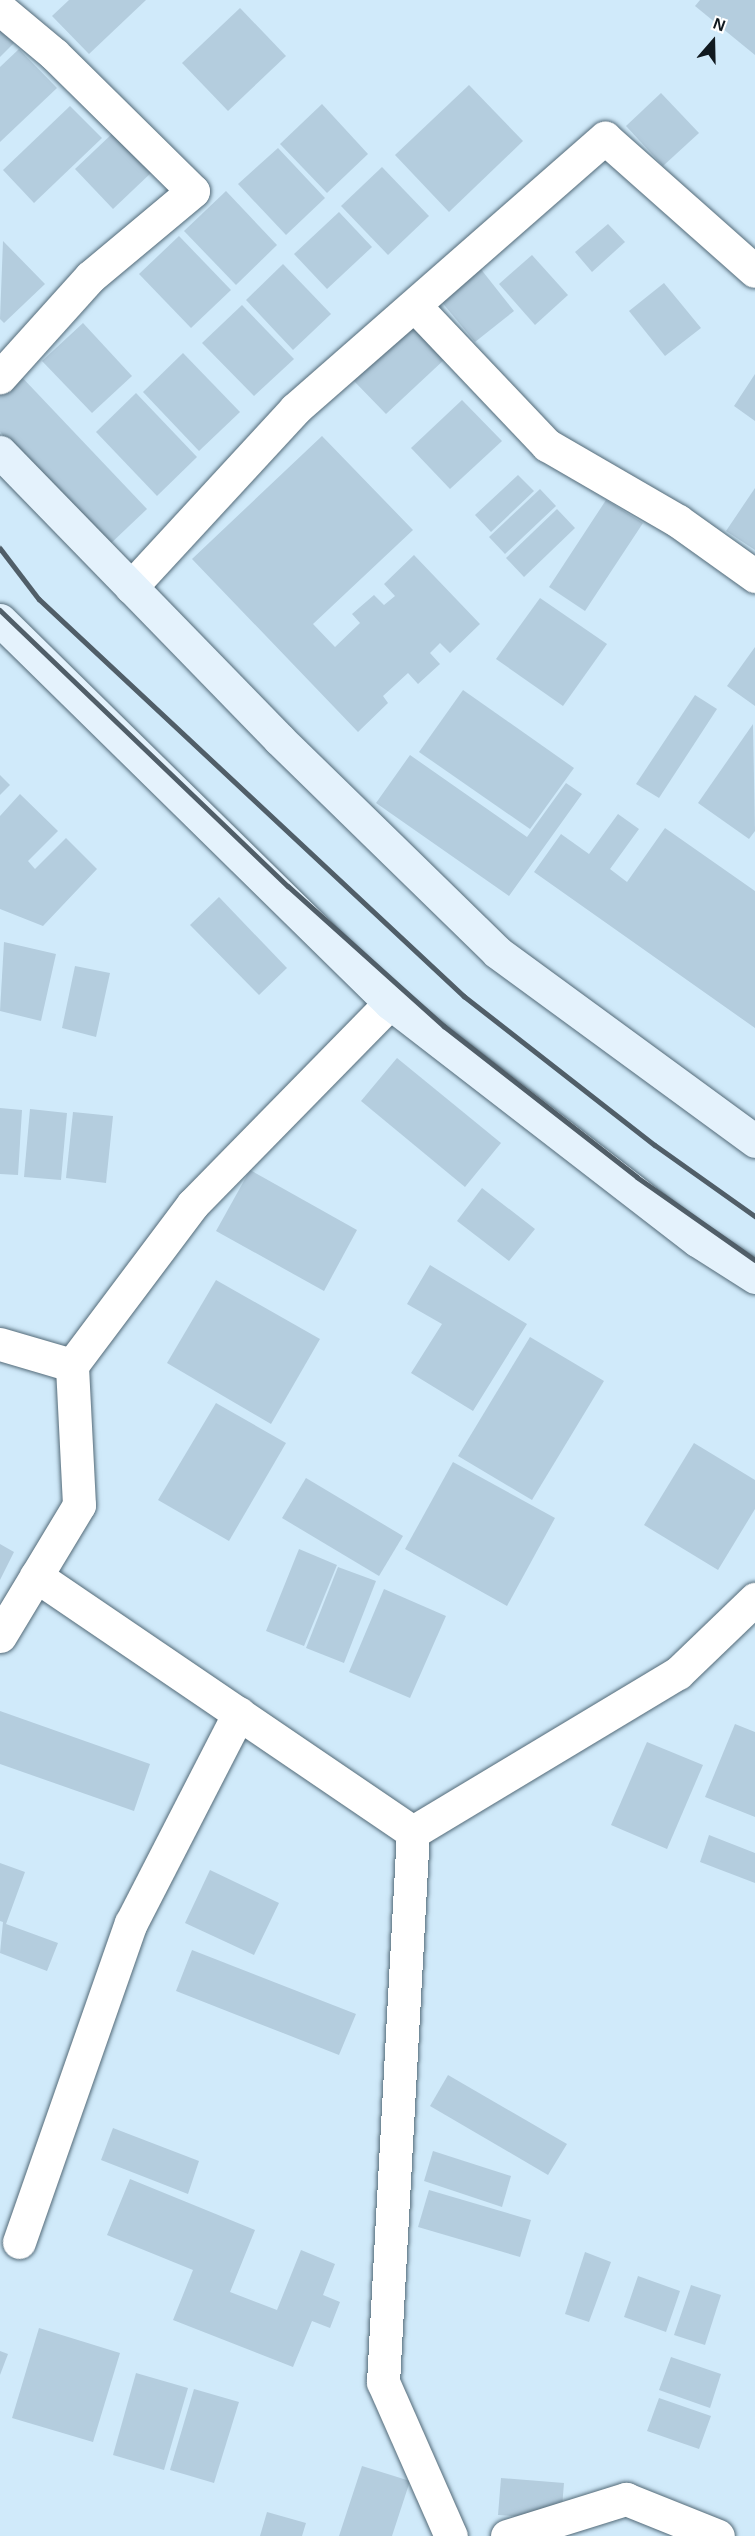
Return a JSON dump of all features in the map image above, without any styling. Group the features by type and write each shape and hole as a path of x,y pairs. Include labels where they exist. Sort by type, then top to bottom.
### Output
{"main road":[{"path":"0,452 279,739 496,952 755,1141"},
{"path":"0,620 390,1003 697,1240 755,1277"}],"street":[{"path":"0,9 54,54 194,190 90,277 0,377"},
{"path":"131,587 295,409 605,138 755,272"},
{"path":"415,306 547,445 678,521 755,576"},
{"path":"0,1636 79,1505 72,1365 193,1204 390,1003"},
{"path":"0,1344 72,1365"},
{"path":"36,1576 413,1832"},
{"path":"413,1832 678,1673 755,1599"},
{"path":"19,2242 131,1923 239,1713"},
{"path":"413,1832 383,2382 451,2536"},
{"path":"507,2536 626,2499 718,2536"}],"building":[{"path":"69,0 146,0 89,54 52,16"},
{"path":"700,0 755,0 755,55 695,6"},
{"path":"240,8 286,56 228,111 182,63"},
{"path":"0,29 14,43 0,57"},
{"path":"19,49 57,88 0,142 0,67"},
{"path":"469,85 523,141 449,212 395,155"},
{"path":"661,93 699,133 663,166 626,126"},
{"path":"322,104 368,154 327,193 280,144"},
{"path":"70,106 102,138 34,203 3,170"},
{"path":"115,131 153,171 113,209 75,169"},
{"path":"278,148 325,198 286,235 238,184"},
{"path":"382,167 429,216 388,255 341,206"},
{"path":"226,191 277,245 236,285 184,231"},
{"path":"339,212 372,247 327,289 294,254"},
{"path":"608,224 625,242 592,272 575,252"},
{"path":"179,236 231,290 191,328 139,274"},
{"path":"3,241 45,284 4,323 0,319"},
{"path":"532,255 568,295 535,325 499,284"},
{"path":"283,264 331,314 293,350 246,300"},
{"path":"480,268 514,311 475,342 440,300"},
{"path":"664,283 701,328 665,356 629,311"},
{"path":"242,305 294,359 254,396 202,343"},
{"path":"83,323 132,376 92,413 42,361"},
{"path":"413,324 446,358 386,414 353,380"},
{"path":"183,353 240,412 199,451 143,392"},
{"path":"17,372 147,509 108,546 0,432 0,388"},
{"path":"755,374 755,421 734,406"},
{"path":"136,393 197,457 157,496 96,432"},
{"path":"462,400 502,441 450,489 411,448"},
{"path":"322,436 413,530 313,624 335,647 360,623 352,614 374,595 384,605 395,596 384,584 414,555 480,624 450,653 440,643 430,653 440,664 418,684 408,673 383,696 388,703 358,732 192,559"},
{"path":"518,475 534,491 491,532 475,515"},
{"path":"755,488 755,550 726,531"},
{"path":"540,489 556,506 505,554 489,537"},
{"path":"606,500 643,523 585,611 549,587"},
{"path":"557,509 575,528 524,577 506,558"},
{"path":"540,598 607,644 563,706 496,659"},
{"path":"755,647 755,706 727,686"},
{"path":"463,690 574,768 530,829 419,752"},
{"path":"695,695 717,709 659,798 636,784"},
{"path":"753,724 755,831 749,839 698,803"},
{"path":"410,755 527,837 566,783 582,794 509,896 376,803"},
{"path":"0,775 10,785 0,795"},
{"path":"20,794 58,831 28,861 35,869 66,838 97,869 43,926 0,909 0,816"},
{"path":"618,814 639,829 610,869 627,882 665,828 755,891 755,1028 534,872 561,834 589,854"},
{"path":"219,897 287,968 259,995 190,925"},
{"path":"4,942 56,954 41,1021 0,1011"},
{"path":"75,966 110,973 96,1037 62,1028"},
{"path":"397,1058 501,1143 465,1187 361,1101"},
{"path":"0,1108 22,1110 18,1175 0,1174"},
{"path":"30,1109 67,1113 61,1180 24,1177"},
{"path":"73,1112 113,1116 106,1183 66,1178"},
{"path":"250,1170 357,1230 324,1291 216,1231"},
{"path":"482,1188 535,1229 509,1261 457,1221"},
{"path":"430,1265 527,1324 473,1411 411,1373 442,1324 407,1304"},
{"path":"216,1280 320,1339 271,1424 167,1363"},
{"path":"530,1337 604,1381 532,1500 458,1456"},
{"path":"216,1403 286,1443 229,1541 158,1500"},
{"path":"694,1443 755,1480 755,1509 718,1570 644,1525"},
{"path":"453,1462 555,1518 507,1606 405,1549"},
{"path":"306,1478 403,1536 379,1576 282,1518"},
{"path":"0,1544 14,1552 0,1580"},
{"path":"299,1549 337,1565 304,1646 266,1631"},
{"path":"338,1567 376,1581 344,1663 306,1648"},
{"path":"384,1589 446,1616 410,1698 349,1672"},
{"path":"0,1711 150,1764 134,1811 0,1764"},
{"path":"735,1724 755,1732 755,1817 705,1797"},
{"path":"647,1742 703,1765 667,1849 611,1825"},
{"path":"709,1835 755,1853 755,1883 700,1862"},
{"path":"0,1863 25,1872 6,1924 58,1943 47,1971 0,1953 3,1922 0,1921"},
{"path":"210,1870 279,1903 254,1955 185,1923"},
{"path":"192,1950 356,2014 339,2055 176,1991"},
{"path":"448,2075 567,2144 548,2175 430,2106"},
{"path":"113,2128 199,2161 188,2194 101,2160"},
{"path":"433,2151 511,2176 502,2207 424,2181"},
{"path":"130,2179 255,2230 230,2292 277,2310 301,2250 335,2264 323,2295 340,2302 330,2328 312,2321 293,2367 173,2320 193,2270 107,2235"},
{"path":"429,2190 531,2220 520,2257 418,2227"},
{"path":"585,2252 611,2262 589,2322 565,2314"},
{"path":"638,2276 680,2291 666,2332 624,2317"},
{"path":"691,2285 721,2295 705,2345 674,2335"},
{"path":"39,2328 120,2353 93,2442 12,2418"},
{"path":"0,2351 8,2354 0,2375"},
{"path":"671,2357 721,2374 710,2408 659,2390"},
{"path":"136,2373 188,2388 164,2470 113,2455"},
{"path":"194,2389 239,2402 214,2483 170,2470"},
{"path":"659,2398 711,2416 699,2449 647,2431"},
{"path":"362,2466 410,2481 392,2536 339,2536"},
{"path":"501,2478 564,2483 561,2519 498,2515"},
{"path":"267,2512 306,2523 302,2536 260,2536"}],"railway":[{"path":"0,548 39,599 464,996 655,1145 755,1216"},
{"path":"0,610 288,886 444,1026 637,1177 755,1260"}]}
